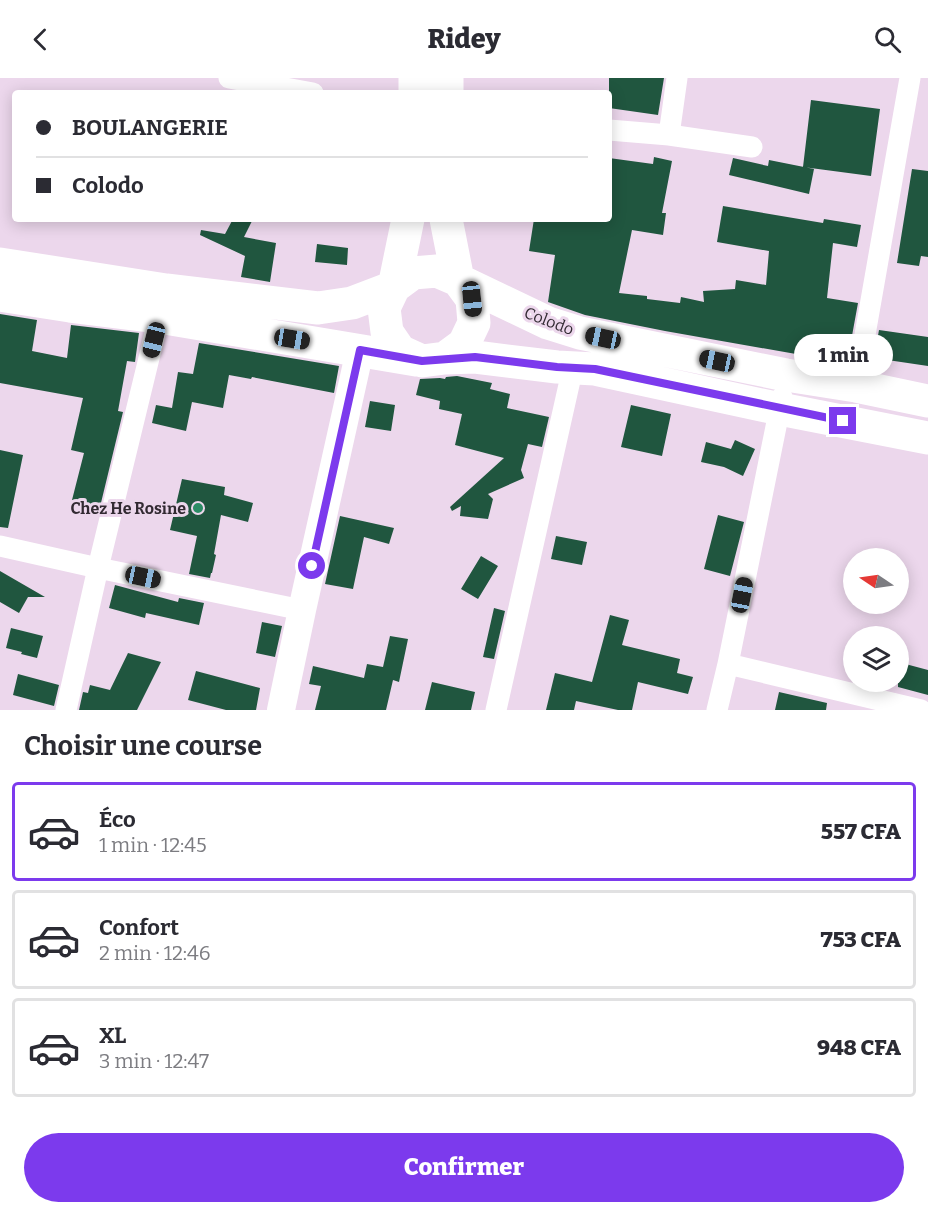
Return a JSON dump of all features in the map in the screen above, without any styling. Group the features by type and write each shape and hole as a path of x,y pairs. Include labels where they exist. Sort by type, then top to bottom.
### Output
{"main road":[{"path":"407,222 394,287 384,308 387,332 400,351 434,359 464,344 474,323 472,299 458,280 447,222"},
{"path":"0,264 166,290 318,308 352,303 394,287 413,273 437,270 458,280"},
{"name":"Colodo","path":"458,280 548,323 580,333 928,401"},
{"path":"0,295 159,317 360,350 434,359 475,357 595,369 928,438"},
{"path":"281,710 360,350"}],"street":[{"path":"229,78 296,90"},
{"path":"669,135 676,78"},
{"path":"855,386 910,78"},
{"path":"612,130 669,135 752,147"},
{"path":"66,710 159,317"},
{"path":"496,710 573,368"},
{"path":"717,710 786,375"},
{"path":"0,546 302,610"},
{"path":"728,664 921,710"}],"building":[{"path":"609,78 664,78 658,115 612,108 612,90 609,90"},
{"path":"811,100 880,109 871,176 803,167"},
{"path":"654,157 672,161 662,213 666,213 663,235 632,230 619,293 680,303 681,297 704,302 703,291 735,289 736,280 766,285 769,251 717,242 723,206 823,223 824,219 861,225 857,247 833,243 827,298 858,303 847,363 585,315 548,302 555,255 529,251 534,222 612,222 612,158 653,164"},
{"path":"733,158 768,166 769,160 814,169 809,194 729,175"},
{"path":"912,169 928,171 928,257 921,256 919,266 897,263"},
{"path":"231,222 252,222 244,237 276,243 270,282 241,277 245,256 200,235 201,230 225,234"},
{"path":"317,244 348,248 347,265 315,262"},
{"path":"0,314 37,320 32,351 67,358 71,325 139,333 135,362 127,361 118,411 123,412 100,507 72,500 84,453 71,450 83,398 0,383"},
{"path":"879,330 928,337 928,366 874,358"},
{"path":"199,343 339,366 334,393 252,377 251,379 229,375 223,408 192,402 186,431 152,423 156,405 172,408 178,372 193,374"},
{"path":"457,376 492,383 490,389 510,394 507,408 549,417 542,447 528,444 521,470 524,478 488,494 493,499 488,519 460,516 461,506 452,511 450,507 504,458 455,445 462,414 439,409 440,401 416,395 420,379 445,379"},
{"path":"370,401 395,405 391,431 365,427"},
{"path":"631,405 671,414 662,456 621,447"},
{"path":"735,440 755,449 743,476 724,467 701,462 706,442 731,449"},
{"path":"0,450 23,455 8,528 0,527"},
{"name":"Chez He Rosine","path":"182,479 225,487 224,495 253,503 248,522 221,515 214,554 216,555 210,578 189,574 197,536 170,530"},
{"path":"718,515 744,522 730,576 704,569"},
{"path":"340,516 394,528 389,544 364,537 353,589 325,584"},
{"path":"556,536 587,542 582,565 551,559"},
{"path":"481,556 498,566 478,599 461,589"},
{"path":"0,571 45,597 28,597 19,613 0,602"},
{"path":"115,585 178,602 179,598 204,603 199,625 146,613 145,618 109,608"},
{"path":"494,608 505,611 494,659 483,657"},
{"path":"610,615 629,620 622,645 680,659 677,673 693,677 688,694 638,682 632,710 618,710 576,701 574,710 546,710 555,673 592,682"},
{"path":"262,622 282,626 275,657 256,653"},
{"path":"11,628 43,636 37,658 6,648"},
{"path":"390,636 408,639 399,682 393,680 386,710 315,710 321,686 309,684 313,666 364,678 367,664 383,667"},
{"path":"128,653 161,662 137,710 79,710 83,692 88,693 90,685 110,690"},
{"path":"909,665 928,670 928,695 909,690"},
{"path":"196,671 260,688 256,710 226,710 188,700"},
{"path":"18,674 59,685 54,706 13,695"},
{"path":"432,682 475,692 471,710 425,710"},
{"path":"779,692 827,703 826,710 775,710"}],"place":[{"name":"Chez He Rosine","path":"198,508"}],"route":[{"path":"312,566 360,350 422,361 475,357 595,369 843,421"}]}
